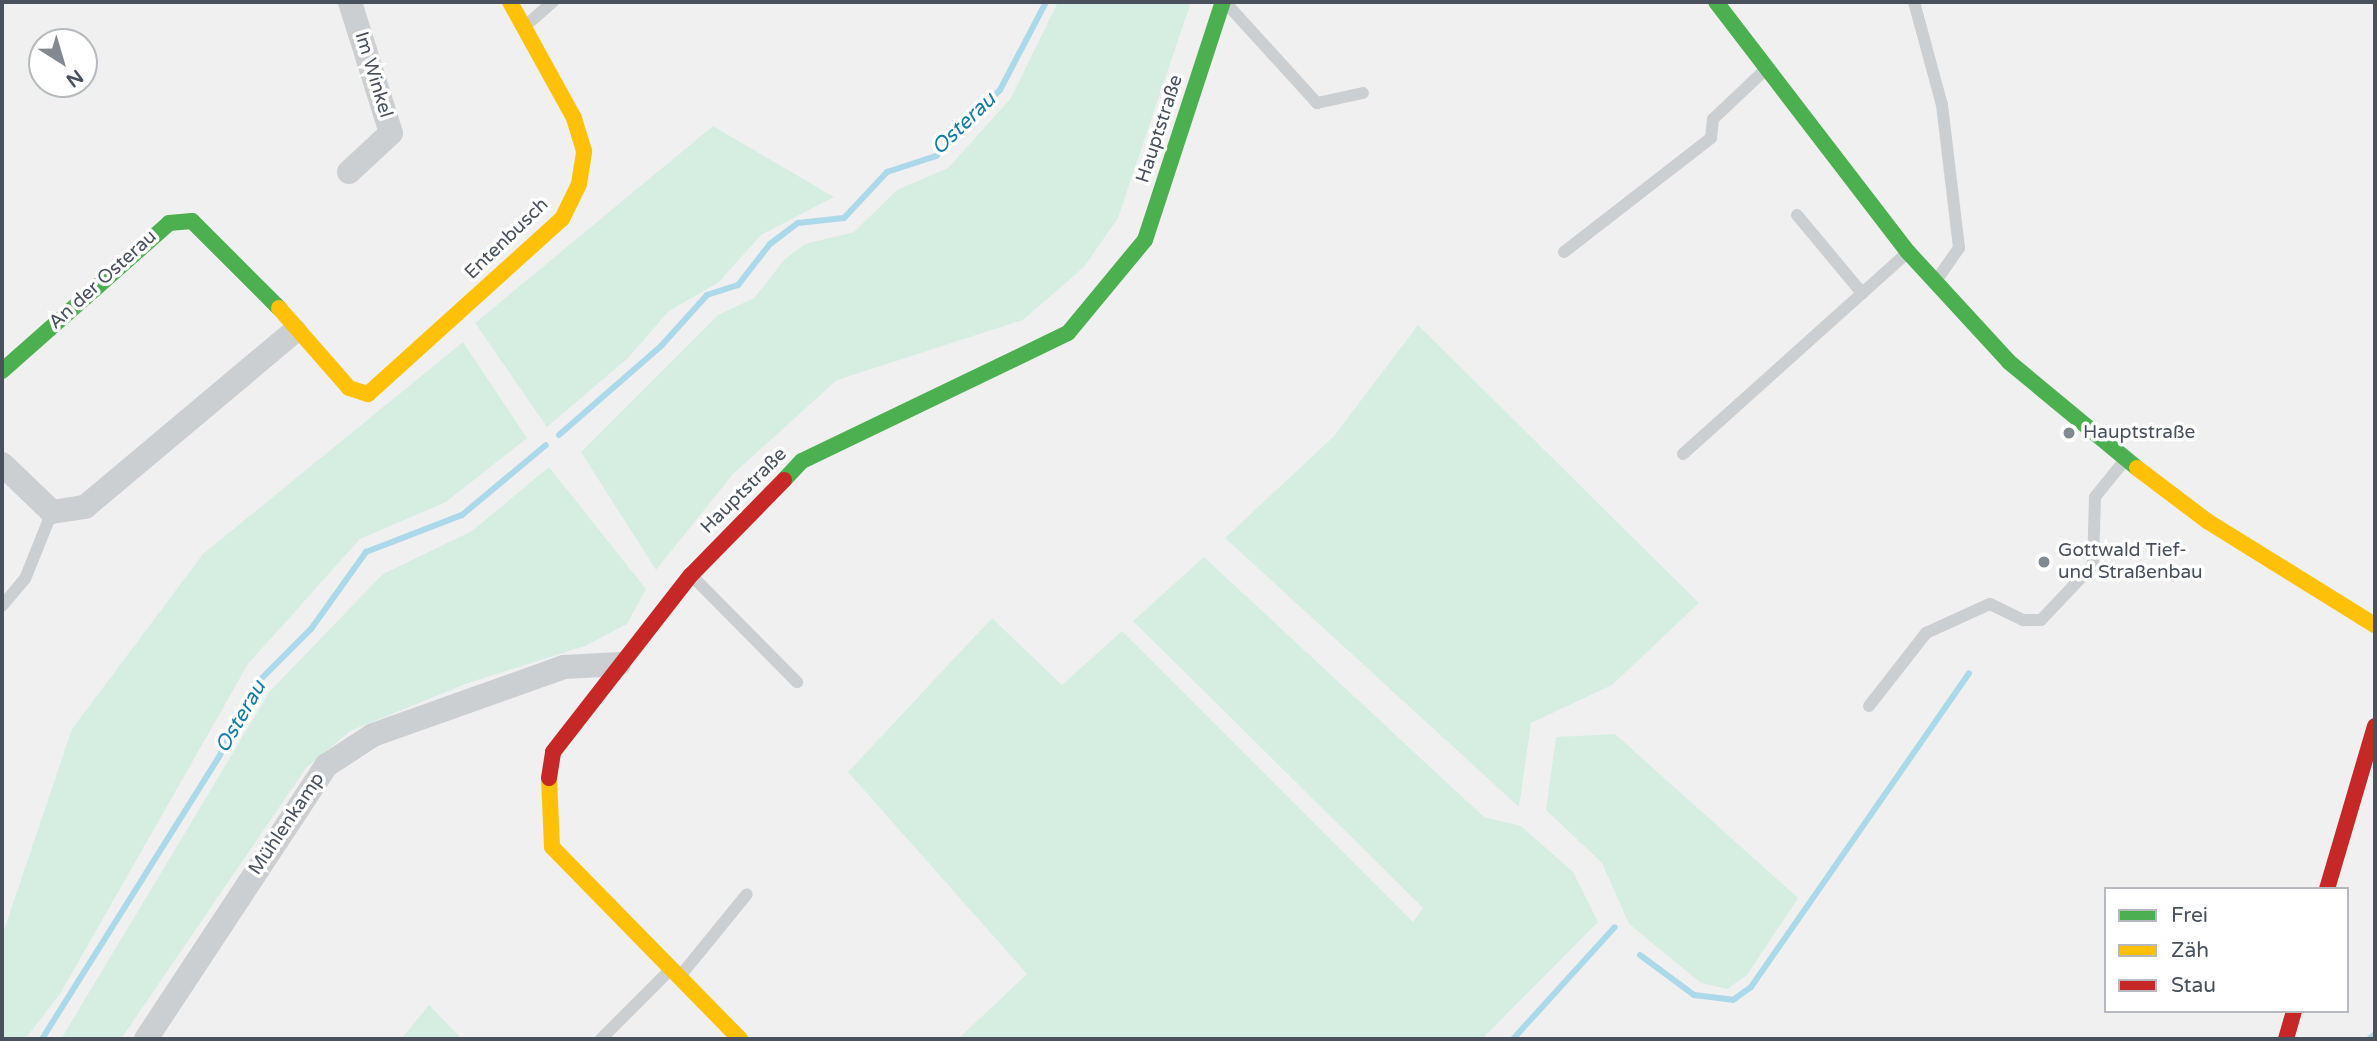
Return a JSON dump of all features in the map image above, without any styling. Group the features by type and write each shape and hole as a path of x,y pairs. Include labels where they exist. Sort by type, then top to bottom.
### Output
{"street":[{"name":"Im Winkel","path":"349,172 390,133 350,2"},
{"name":"Entenbusch","path":"368,394 562,219 579,184 584,151 574,118 510,2"},
{"name":"Hauptstraße","path":"740,1039 552,846 546,796 553,752 691,575 802,461 1068,332 1145,240 1224,2"},
{"path":"1716,2 1908,252 2009,362 2124,460 2272,562 2375,625"},
{"name":"An der Osterau","path":"2,371 169,223 192,221 213,234 267,290 295,331 349,388 368,394"},
{"path":"2,464 52,512 68,513 105,494 295,331"},
{"name":"Mühlenkamp","path":"146,1039 327,765 373,735 564,667 619,664"},
{"path":"2328,887 2375,726"},
{"path":"2286,1039 2293,1013"}],"lane":[{"path":"524,27 553,2"},
{"path":"1224,2 1317,103 1363,93"},
{"path":"1914,2 1942,105 1959,248 1934,282"},
{"path":"1564,252 1711,138 1713,119 1766,68"},
{"path":"1797,215 1862,293"},
{"path":"1683,454 1908,252"},
{"path":"1869,706 1926,633 1990,604 2023,620 2041,620 2093,565 2095,498 2124,460"},
{"path":"2,606 26,579 52,512"},
{"path":"691,575 797,682"},
{"path":"601,1039 675,973 747,894"}],"green space":[{"path":"1058,2 1191,2 1118,218 1084,267 1023,320 837,380 733,474 656,570 581,452 718,315 754,298 785,259 805,244 854,232 897,190 948,168 1011,98"},
{"path":"713,126 834,197 761,235 719,282 669,311 628,358 547,427 475,323"},
{"path":"1418,325 1699,603 1612,685 1531,723 1519,807 1225,538 1334,436"},
{"path":"463,342 527,438 446,502 360,539 248,664 60,994 25,1039 2,1039 2,936 72,729 203,554"},
{"path":"549,467 646,589 627,624 585,646 468,683 350,731 306,768 121,1039 61,1039 270,691 383,574 472,531"},
{"path":"1204,557 1484,817 1521,826 1573,872 1598,922 1482,1039 958,1039 1027,974 848,772 992,618 1062,685 1122,631 1413,922 1423,908 1133,621"},
{"path":"1615,734 1798,898 1747,975 1727,989 1701,983 1629,924 1602,863 1546,810 1556,737"},
{"path":"429,1005 462,1039 401,1039"}],"waterway":[{"name":"Osterau","path":"559,435 662,345 707,295 738,285 770,244 798,223 844,218 887,172 936,156 1000,90 1046,2"},
{"name":"Osterau","path":"42,1039 220,755 254,686 311,629 366,552 462,515 546,445"},
{"path":"1640,955 1694,995 1733,1000 1751,987 1969,673"},
{"path":"1513,1039 1615,927"},
{"path":"2369,1039 2375,1034"}],"traffic: fast":[{"path":"784,480 802,461 1068,333 1145,240 1223,2"},
{"path":"1716,2 1908,252 2009,362 2137,468"},
{"path":"2,371 169,223 192,221 279,308"}],"traffic: slow":[{"path":"279,308 349,388 368,394 562,219 579,184 584,151 574,118 510,2"},
{"path":"2137,468 2207,521 2375,625"},
{"path":"549,778 552,847 740,1039"}],"traffic: jam":[{"path":"549,778 553,752 691,575 784,480"},
{"path":"2328,887 2375,726"},
{"path":"2286,1039 2293,1013"}],"place":[{"name":"Hauptstraße","path":"2069,433"},
{"name":"Gottwald Tief- und Straßenbau","path":"2044,562"}]}
